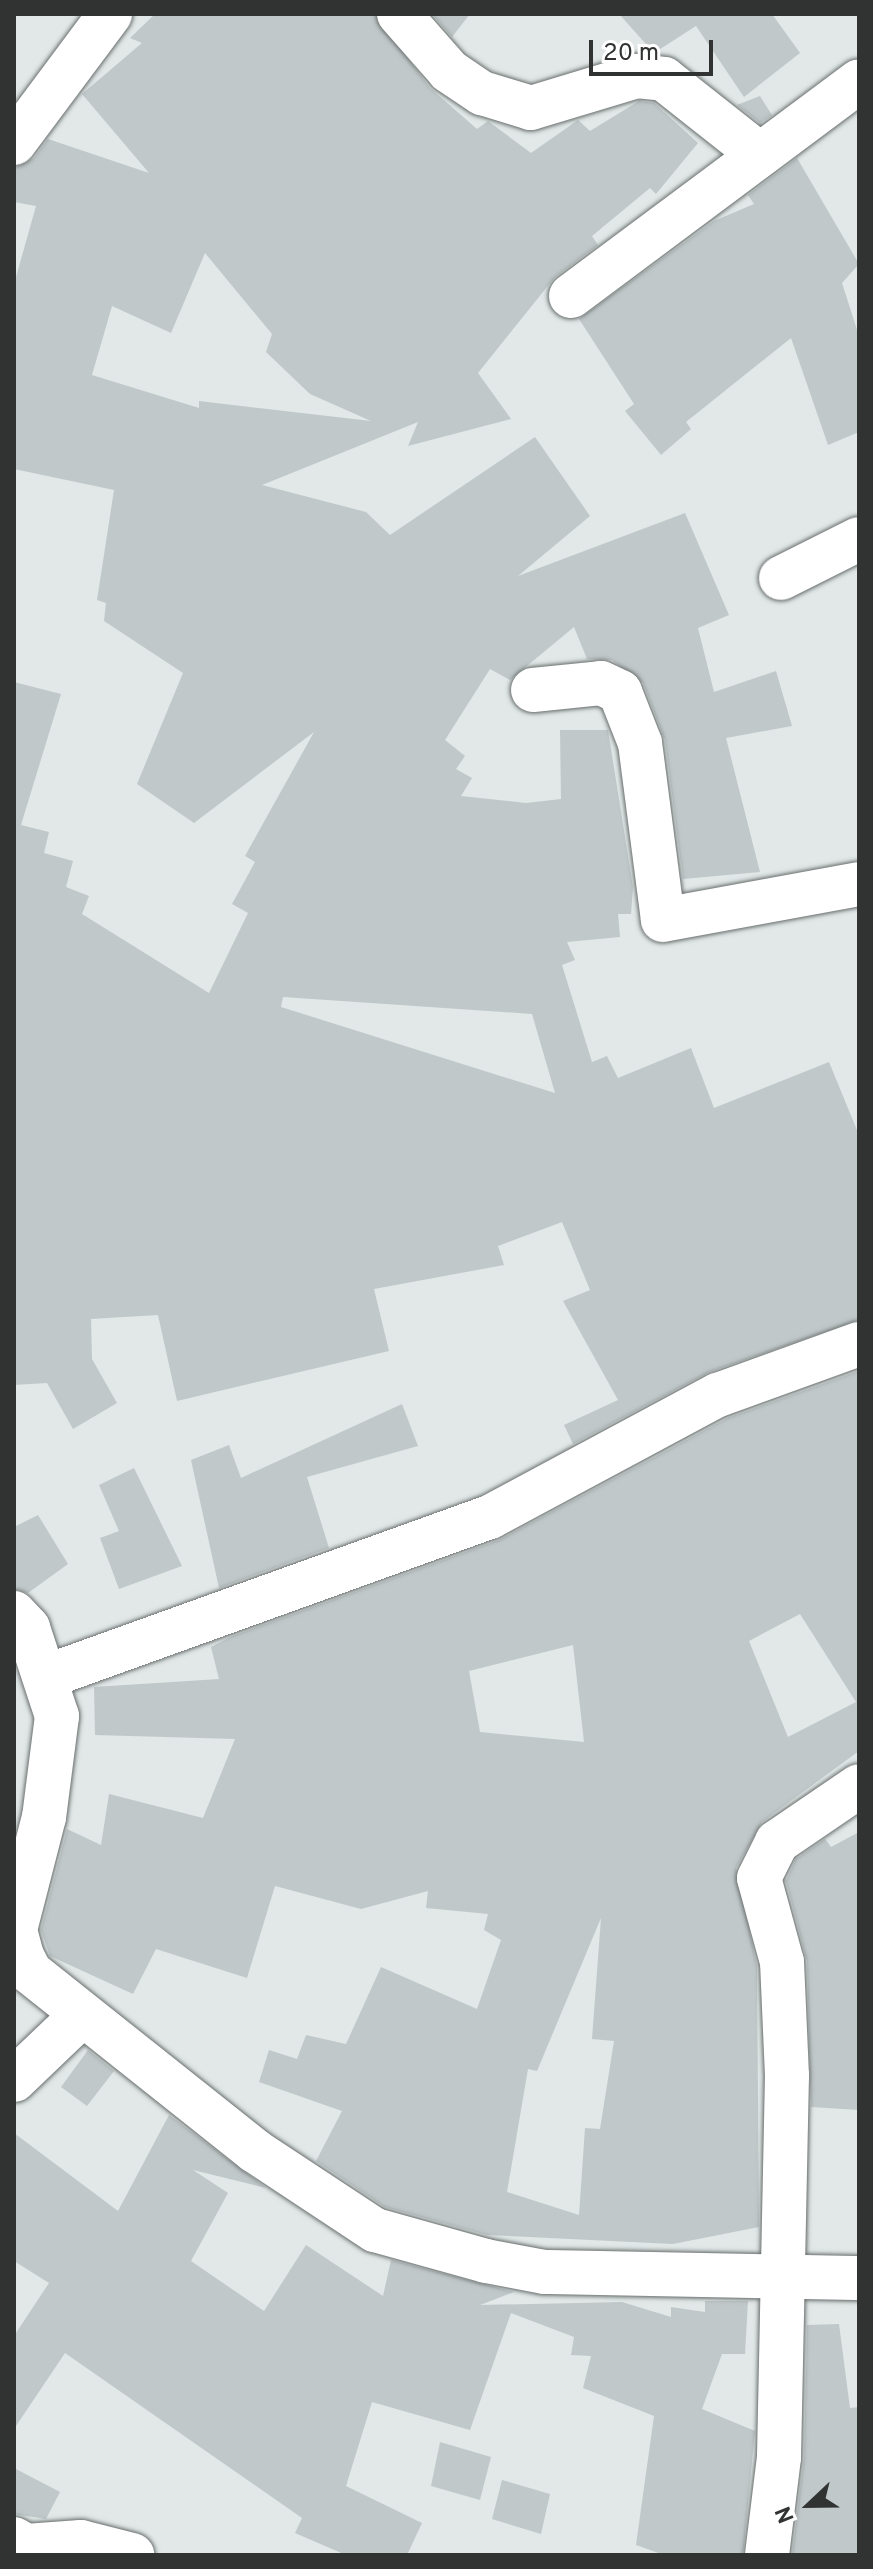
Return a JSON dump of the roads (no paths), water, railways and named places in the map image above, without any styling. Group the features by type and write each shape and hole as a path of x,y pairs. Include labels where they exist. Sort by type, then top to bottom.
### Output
{"street":[{"path":"14,143 110,14"},
{"path":"399,14 449,71 482,93 531,108 637,76 664,79 759,154"},
{"path":"571,296 859,81"},
{"path":"781,578 859,539"},
{"path":"533,690 601,683 620,692 640,743 663,920 859,884"},
{"path":"48,1676 490,1517 718,1395 859,1344"},
{"path":"14,1613 28,1628 48,1676 57,1716 51,1771 15,1930 30,1972 255,2151 375,2230 545,2272 785,2279 859,2278"},
{"path":"767,2555 779,2457 785,2279 785,1984 759,1878 768,1851 859,1786"},
{"path":"14,2080 83,2014"},
{"path":"14,2539 26,2546 81,2542 132,2555"}]}
